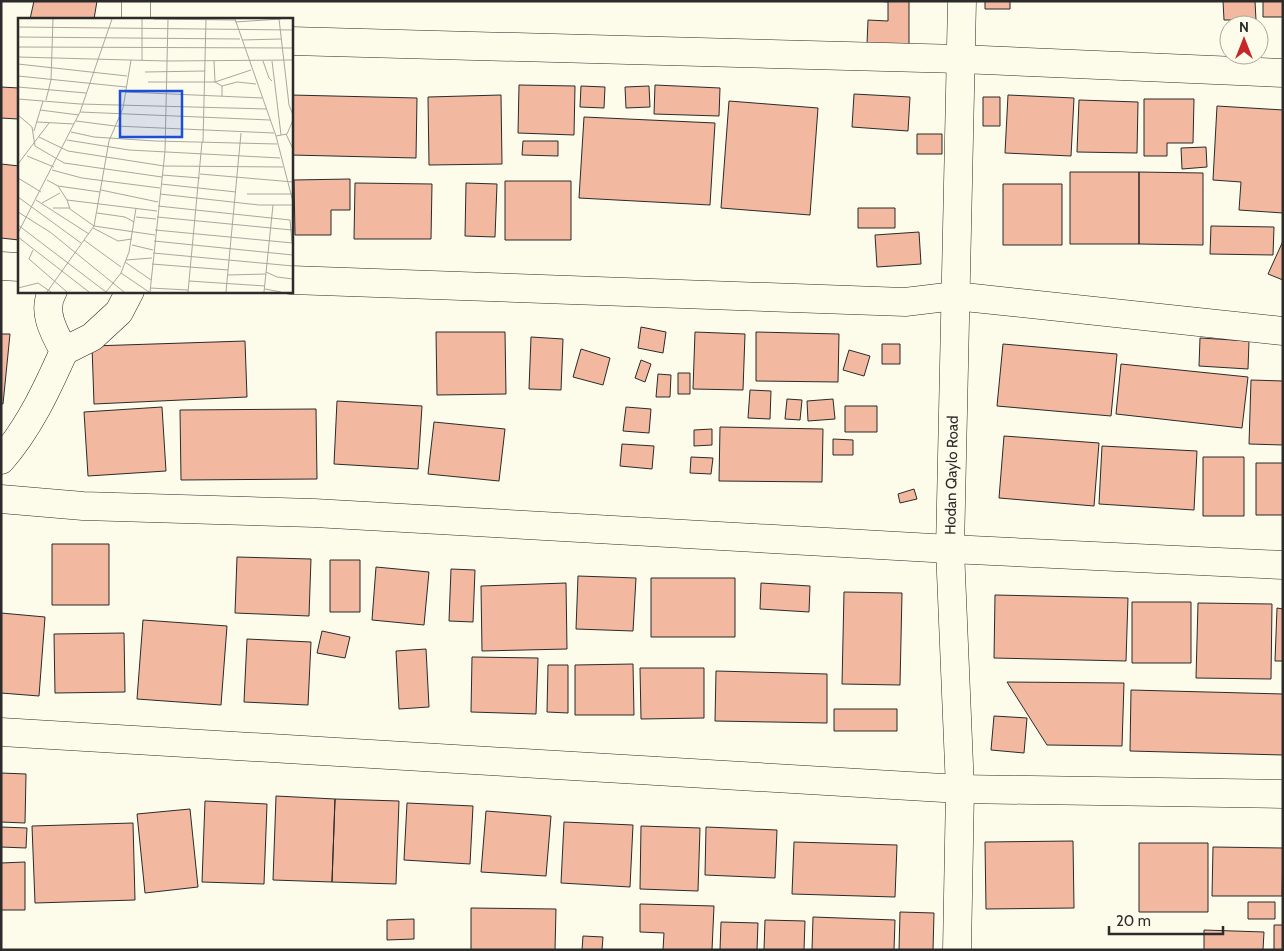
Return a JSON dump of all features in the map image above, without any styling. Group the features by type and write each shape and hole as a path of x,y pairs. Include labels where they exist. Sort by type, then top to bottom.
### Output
{"street":[{"path":"136,1 136,18"},
{"name":"Hodan Qaylo Road","path":"957,950 960,789 950,549 962,1"},
{"path":"292,41 960,59 1283,72"},
{"path":"1,266 18,266"},
{"path":"292,280 905,302 955,296 1283,331"},
{"path":"52,292 49,298 48,314 54,332 64,351"},
{"path":"1,460 30,419 48,388 64,351 92,338 119,312 129,292"},
{"path":"1,499 83,506 314,513 950,549 1283,565"},
{"path":"1,732 960,789 1283,794"}],"building":[{"path":"34,1 97,1 94,18 30,18"},
{"path":"877,1 909,1 909,44 867,44 868,20 888,21 888,2"},
{"path":"985,1 1010,1 1010,9 985,9"},
{"path":"1223,1 1255,1 1256,15 1224,15"},
{"path":"1263,1 1283,1 1283,17 1263,15"},
{"path":"519,85 575,86 574,135 518,133"},
{"path":"655,85 720,88 719,116 654,114"},
{"path":"581,86 605,87 604,108 580,107"},
{"path":"649,86 650,107 626,108 625,87"},
{"path":"1,87 18,88 18,119 1,118"},
{"path":"854,94 910,97 908,131 852,127"},
{"path":"292,95 417,98 416,158 292,155"},
{"path":"501,95 502,164 429,165 428,97"},
{"path":"1008,95 1074,98 1071,156 1005,153"},
{"path":"983,97 1000,97 1000,126 983,126"},
{"path":"1144,99 1194,99 1193,143 1167,143 1167,156 1144,156"},
{"path":"1079,100 1138,102 1137,153 1077,152"},
{"path":"729,101 818,108 810,215 721,208"},
{"path":"1217,106 1283,110 1283,213 1239,210 1241,182 1213,180"},
{"path":"584,117 715,123 710,205 579,198"},
{"path":"917,134 942,134 942,154 917,154"},
{"path":"523,141 558,141 558,156 522,155"},
{"path":"1206,147 1207,167 1182,169 1181,148"},
{"path":"1,164 18,166 18,240 1,238"},
{"path":"1070,172 1139,172 1139,244 1070,244"},
{"path":"1139,172 1203,173 1203,245 1139,244"},
{"path":"350,179 350,210 331,210 331,235 295,235 294,180"},
{"path":"505,181 571,181 571,240 505,240"},
{"path":"355,183 432,184 431,239 354,239"},
{"path":"466,183 497,184 495,237 465,236"},
{"path":"1003,184 1062,184 1062,245 1003,245"},
{"path":"858,208 895,208 895,228 858,228"},
{"path":"1211,226 1274,227 1273,255 1210,254"},
{"path":"919,232 921,264 877,267 875,235"},
{"path":"1283,241 1283,280 1268,274"},
{"path":"641,327 666,332 663,353 638,348"},
{"path":"436,332 505,332 506,394 437,395"},
{"path":"695,332 745,334 743,390 693,389"},
{"path":"756,332 839,334 838,382 756,381"},
{"path":"1,334 10,334 3,404 1,404"},
{"path":"531,337 563,339 561,390 529,389"},
{"path":"1200,338 1249,341 1248,369 1199,366"},
{"path":"245,341 247,397 94,404 92,346"},
{"path":"882,344 900,344 900,364 882,364"},
{"path":"1003,344 1117,354 1111,416 997,406"},
{"path":"581,349 610,358 603,385 573,377"},
{"path":"849,350 870,356 864,376 843,370"},
{"path":"641,360 651,364 645,382 635,378"},
{"path":"1121,364 1248,377 1242,428 1116,414"},
{"path":"678,373 690,373 690,394 678,394"},
{"path":"658,374 671,375 670,397 656,397"},
{"path":"1251,380 1283,381 1283,445 1249,444"},
{"path":"750,390 771,391 770,419 748,418"},
{"path":"787,399 802,400 800,420 785,419"},
{"path":"833,399 835,419 808,421 807,401"},
{"path":"337,401 422,406 418,469 334,464"},
{"path":"845,406 877,406 877,432 845,432"},
{"path":"162,407 166,471 88,476 84,412"},
{"path":"626,407 651,409 649,433 623,431"},
{"path":"316,409 317,479 181,480 180,410"},
{"path":"434,422 505,429 499,481 428,474"},
{"path":"720,427 823,429 822,482 719,481"},
{"path":"712,429 712,445 694,446 694,430"},
{"path":"1004,436 1099,443 1094,506 999,498"},
{"path":"833,439 853,440 853,455 833,455"},
{"path":"622,444 654,446 652,469 620,466"},
{"path":"1102,446 1197,451 1194,510 1099,504"},
{"path":"691,457 713,458 711,474 690,473"},
{"path":"1203,457 1244,457 1244,516 1203,516"},
{"path":"1256,463 1283,463 1283,515 1256,515"},
{"path":"914,489 917,499 900,503 898,494"},
{"path":"52,544 109,544 109,605 52,605"},
{"path":"237,557 311,559 309,616 235,613"},
{"path":"330,560 360,560 360,612 330,612"},
{"path":"376,567 429,572 424,625 372,620"},
{"path":"451,569 475,570 473,622 449,621"},
{"path":"578,576 636,578 633,631 576,629"},
{"path":"651,578 735,578 735,637 651,637"},
{"path":"566,583 567,649 482,651 481,586"},
{"path":"761,583 810,586 809,612 760,609"},
{"path":"844,592 902,593 900,685 842,684"},
{"path":"995,595 1128,598 1126,661 994,658"},
{"path":"1132,602 1191,602 1191,663 1132,663"},
{"path":"1198,603 1272,604 1271,679 1196,678"},
{"path":"1277,608 1283,609 1283,661 1275,661"},
{"path":"1,613 45,617 39,696 1,693"},
{"path":"143,620 227,626 221,705 137,699"},
{"path":"322,631 350,637 345,658 317,653"},
{"path":"124,633 125,692 55,693 54,634"},
{"path":"247,639 311,642 308,705 244,702"},
{"path":"426,649 429,707 399,709 396,651"},
{"path":"472,657 538,658 536,714 471,712"},
{"path":"633,664 634,715 575,715 575,665"},
{"path":"548,665 568,665 568,713 547,712"},
{"path":"640,668 704,668 704,718 641,719"},
{"path":"716,671 827,674 827,723 715,721"},
{"path":"1007,682 1124,683 1122,746 1047,745"},
{"path":"1131,690 1283,694 1283,755 1130,751"},
{"path":"834,709 897,709 897,731 834,731"},
{"path":"994,716 1027,718 1024,753 991,750"},
{"path":"1,773 26,774 25,823 1,822"},
{"path":"276,796 335,799 332,882 273,880"},
{"path":"335,799 399,801 396,884 332,882"},
{"path":"205,801 267,804 264,884 202,882"},
{"path":"407,803 473,806 470,864 404,860"},
{"path":"190,809 198,887 145,893 137,814"},
{"path":"486,811 551,816 546,876 481,872"},
{"path":"564,822 633,825 630,887 561,883"},
{"path":"133,823 135,900 35,903 32,826"},
{"path":"641,826 700,828 698,891 640,889"},
{"path":"1,827 27,828 26,848 1,847"},
{"path":"706,827 777,830 775,878 705,875"},
{"path":"1073,841 1074,908 986,909 985,842"},
{"path":"794,842 897,845 895,897 792,894"},
{"path":"1139,843 1208,843 1208,912 1139,912"},
{"path":"1213,847 1283,848 1282,896 1212,896"},
{"path":"25,862 25,910 1,910 1,863"},
{"path":"1248,902 1275,902 1275,919 1248,919"},
{"path":"640,904 714,906 712,950 663,950 664,933 640,932"},
{"path":"471,908 556,909 555,950 471,950"},
{"path":"900,912 934,913 933,950 899,950"},
{"path":"813,917 895,920 894,950 812,950"},
{"path":"414,919 414,939 387,940 387,920"},
{"path":"765,920 805,921 804,950 764,950"},
{"path":"721,922 758,923 757,950 720,950"},
{"path":"1274,925 1283,925 1283,950 1274,950"},
{"path":"1204,930 1264,932 1263,950 1204,950"},
{"path":"583,936 603,937 602,950 582,950"}]}
